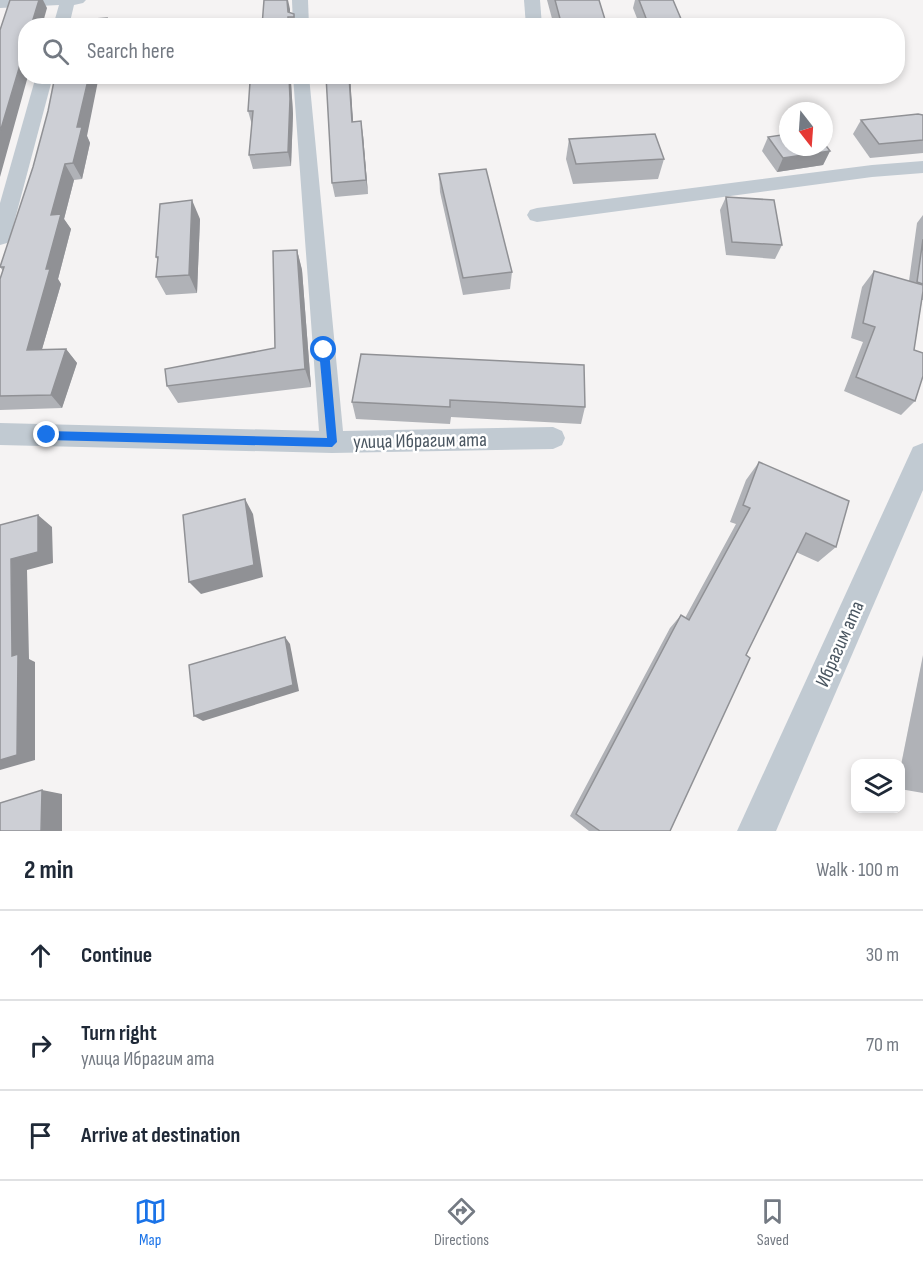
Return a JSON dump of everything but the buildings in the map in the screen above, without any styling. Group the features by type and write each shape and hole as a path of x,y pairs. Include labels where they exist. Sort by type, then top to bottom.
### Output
{"street":[{"path":"62,18 68,0"},
{"path":"0,3 78,0"},
{"path":"300,0 301,18"},
{"path":"532,0 533,18"},
{"path":"0,238 43,84"},
{"path":"302,84 332,442"},
{"path":"537,215 872,171 923,167"},
{"name":"улица Ибрагим ата","path":"0,434 332,442 553,438"},
{"name":"Ибрагим ата","path":"756,831 923,456"}],"route":[{"path":"47,435 332,442 324,350"}]}
